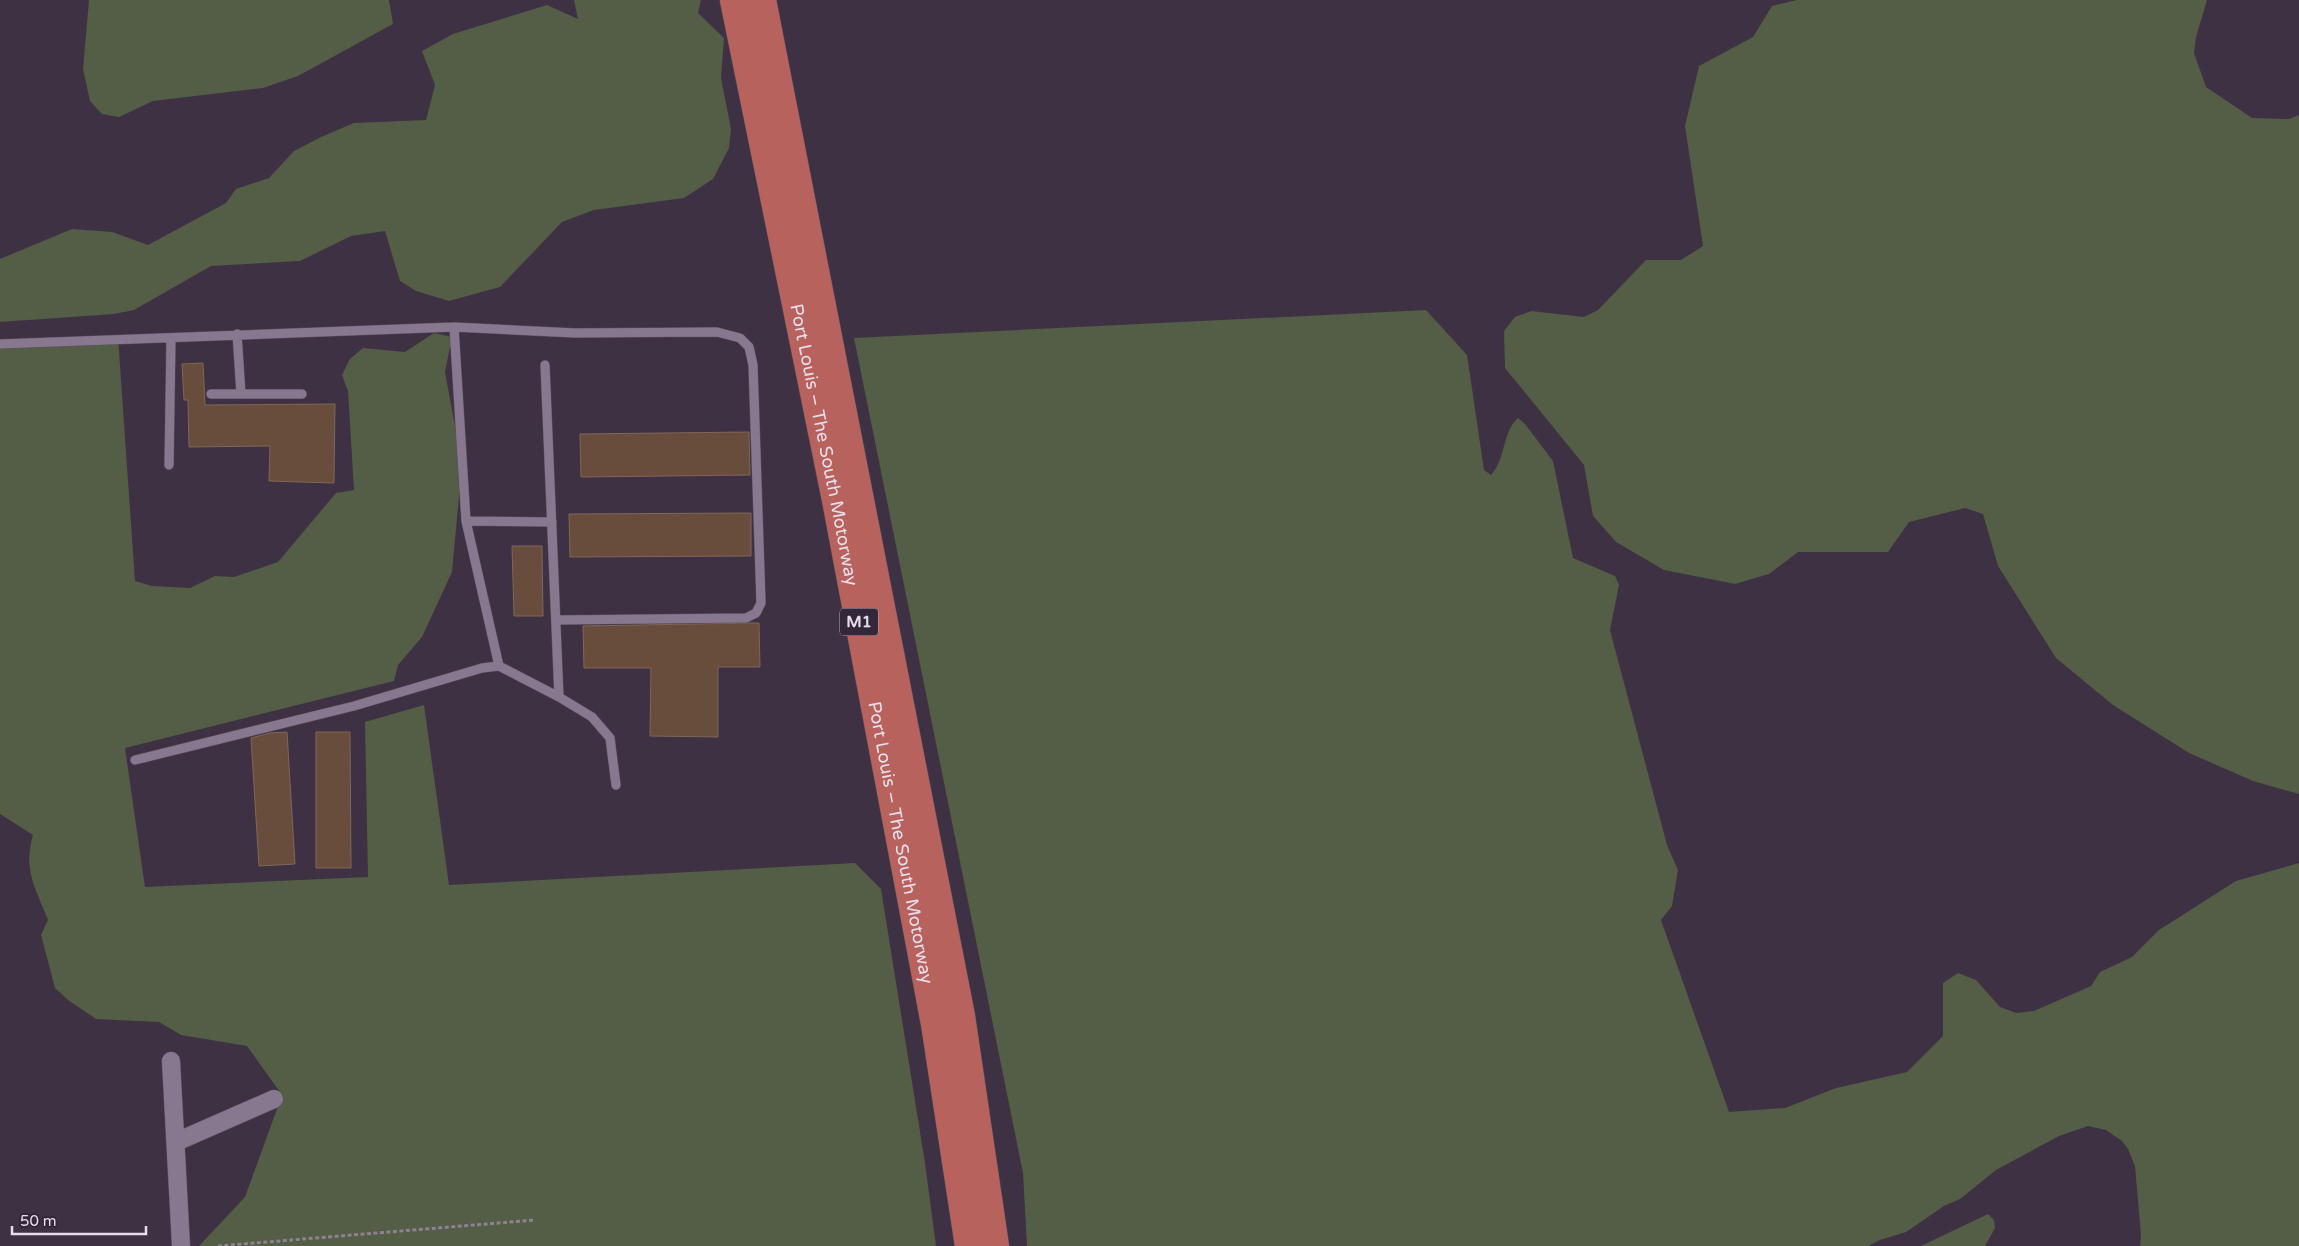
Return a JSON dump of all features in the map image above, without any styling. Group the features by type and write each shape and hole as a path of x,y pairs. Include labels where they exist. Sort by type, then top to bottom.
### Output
{"highway":[{"name":"Port Louis – The South Motorway","path":"734,0 836,500 935,1024 969,1246"},
{"name":"Port Louis – The South Motorway","path":"762,0 961,1016 994,1246"}],"street":[{"path":"171,1061 181,1246"},
{"path":"176,1142 274,1100"}],"lane":[{"path":"454,327 466,521 499,666"},
{"path":"0,344 454,327 575,333 716,332 740,338 750,347 753,365 761,603 756,613 746,618 556,620"},
{"path":"236,334 241,394"},
{"path":"169,466 171,338"},
{"path":"545,365 560,697"},
{"path":"211,394 302,394"},
{"path":"466,521 552,522"},
{"path":"135,760 354,706 482,668 499,666 560,697 592,718 610,738 616,785"}],"path":[{"path":"218,1246 535,1220"}],"green space":[{"path":"89,0 389,0 393,24 298,76 263,88 153,101 119,117 102,114 90,101 83,69"},
{"path":"574,0 701,0 698,13 724,38 721,78 731,129 729,148 713,179 684,198 594,210 562,222 500,287 449,301 416,291 400,281 385,231 351,236 300,261 211,266 134,310 114,314 0,322 0,259 72,229 112,232 148,245 226,203 236,189 269,178 294,151 321,137 354,123 426,120 435,85 422,51 453,34 547,5 578,19"},
{"path":"1797,0 2207,0 2196,37 2194,53 2206,87 2252,118 2289,119 2299,115 2299,794 2253,781 2189,753 2113,705 2056,658 1998,566 1983,514 1965,508 1909,522 1888,552 1798,552 1769,574 1735,584 1664,570 1616,542 1593,516 1584,465 1505,368 1504,331 1515,317 1531,311 1584,317 1598,310 1646,260 1681,260 1703,246 1685,126 1699,66 1753,37 1772,6"},
{"path":"1426,310 1467,355 1484,470 1491,475 1496,469 1509,431 1518,418 1525,424 1553,461 1573,558 1615,576 1619,585 1610,630 1667,845 1678,870 1672,906 1661,920 1729,1112 1785,1108 1836,1088 1907,1072 1943,1036 1943,983 1958,973 1976,980 2000,1007 2016,1013 2034,1011 2091,986 2100,972 2132,957 2159,930 2236,881 2299,863 2299,1246 2140,1246 2141,1235 2135,1166 2128,1149 2122,1141 2106,1130 2088,1126 2059,1136 1996,1170 1960,1199 1944,1206 1906,1232 1868,1246 1027,1246 1023,1173 854,338"},
{"path":"434,333 452,337 445,372 462,464 452,572 422,637 398,665 394,681 125,748 145,887 368,877 365,722 424,705 449,885 855,863 881,889 925,1163 936,1246 199,1246 245,1197 282,1095 247,1046 181,1035 159,1022 96,1019 68,1000 55,988 41,935 48,920 35,888 30,869 29,858 33,835 0,814 0,344 46,347 118,337 135,581 152,586 190,588 215,576 234,577 278,562 336,493 354,490 348,391 342,375 350,359 363,348 405,352"},
{"path":"1988,1214 1994,1220 1995,1228 1985,1246 1921,1246"}],"building":[{"path":"203,363 205,405 335,404 334,483 269,481 270,446 189,447 188,400 184,400 182,364"},
{"path":"749,432 750,475 581,477 580,434"},
{"path":"751,513 751,556 570,557 569,514"},
{"path":"512,546 542,546 543,616 514,616"},
{"path":"759,623 760,667 718,667 718,737 650,736 651,668 584,668 583,626"},
{"path":"287,732 295,864 259,866 251,738 270,733"},
{"path":"316,732 350,732 351,868 316,868"}]}
